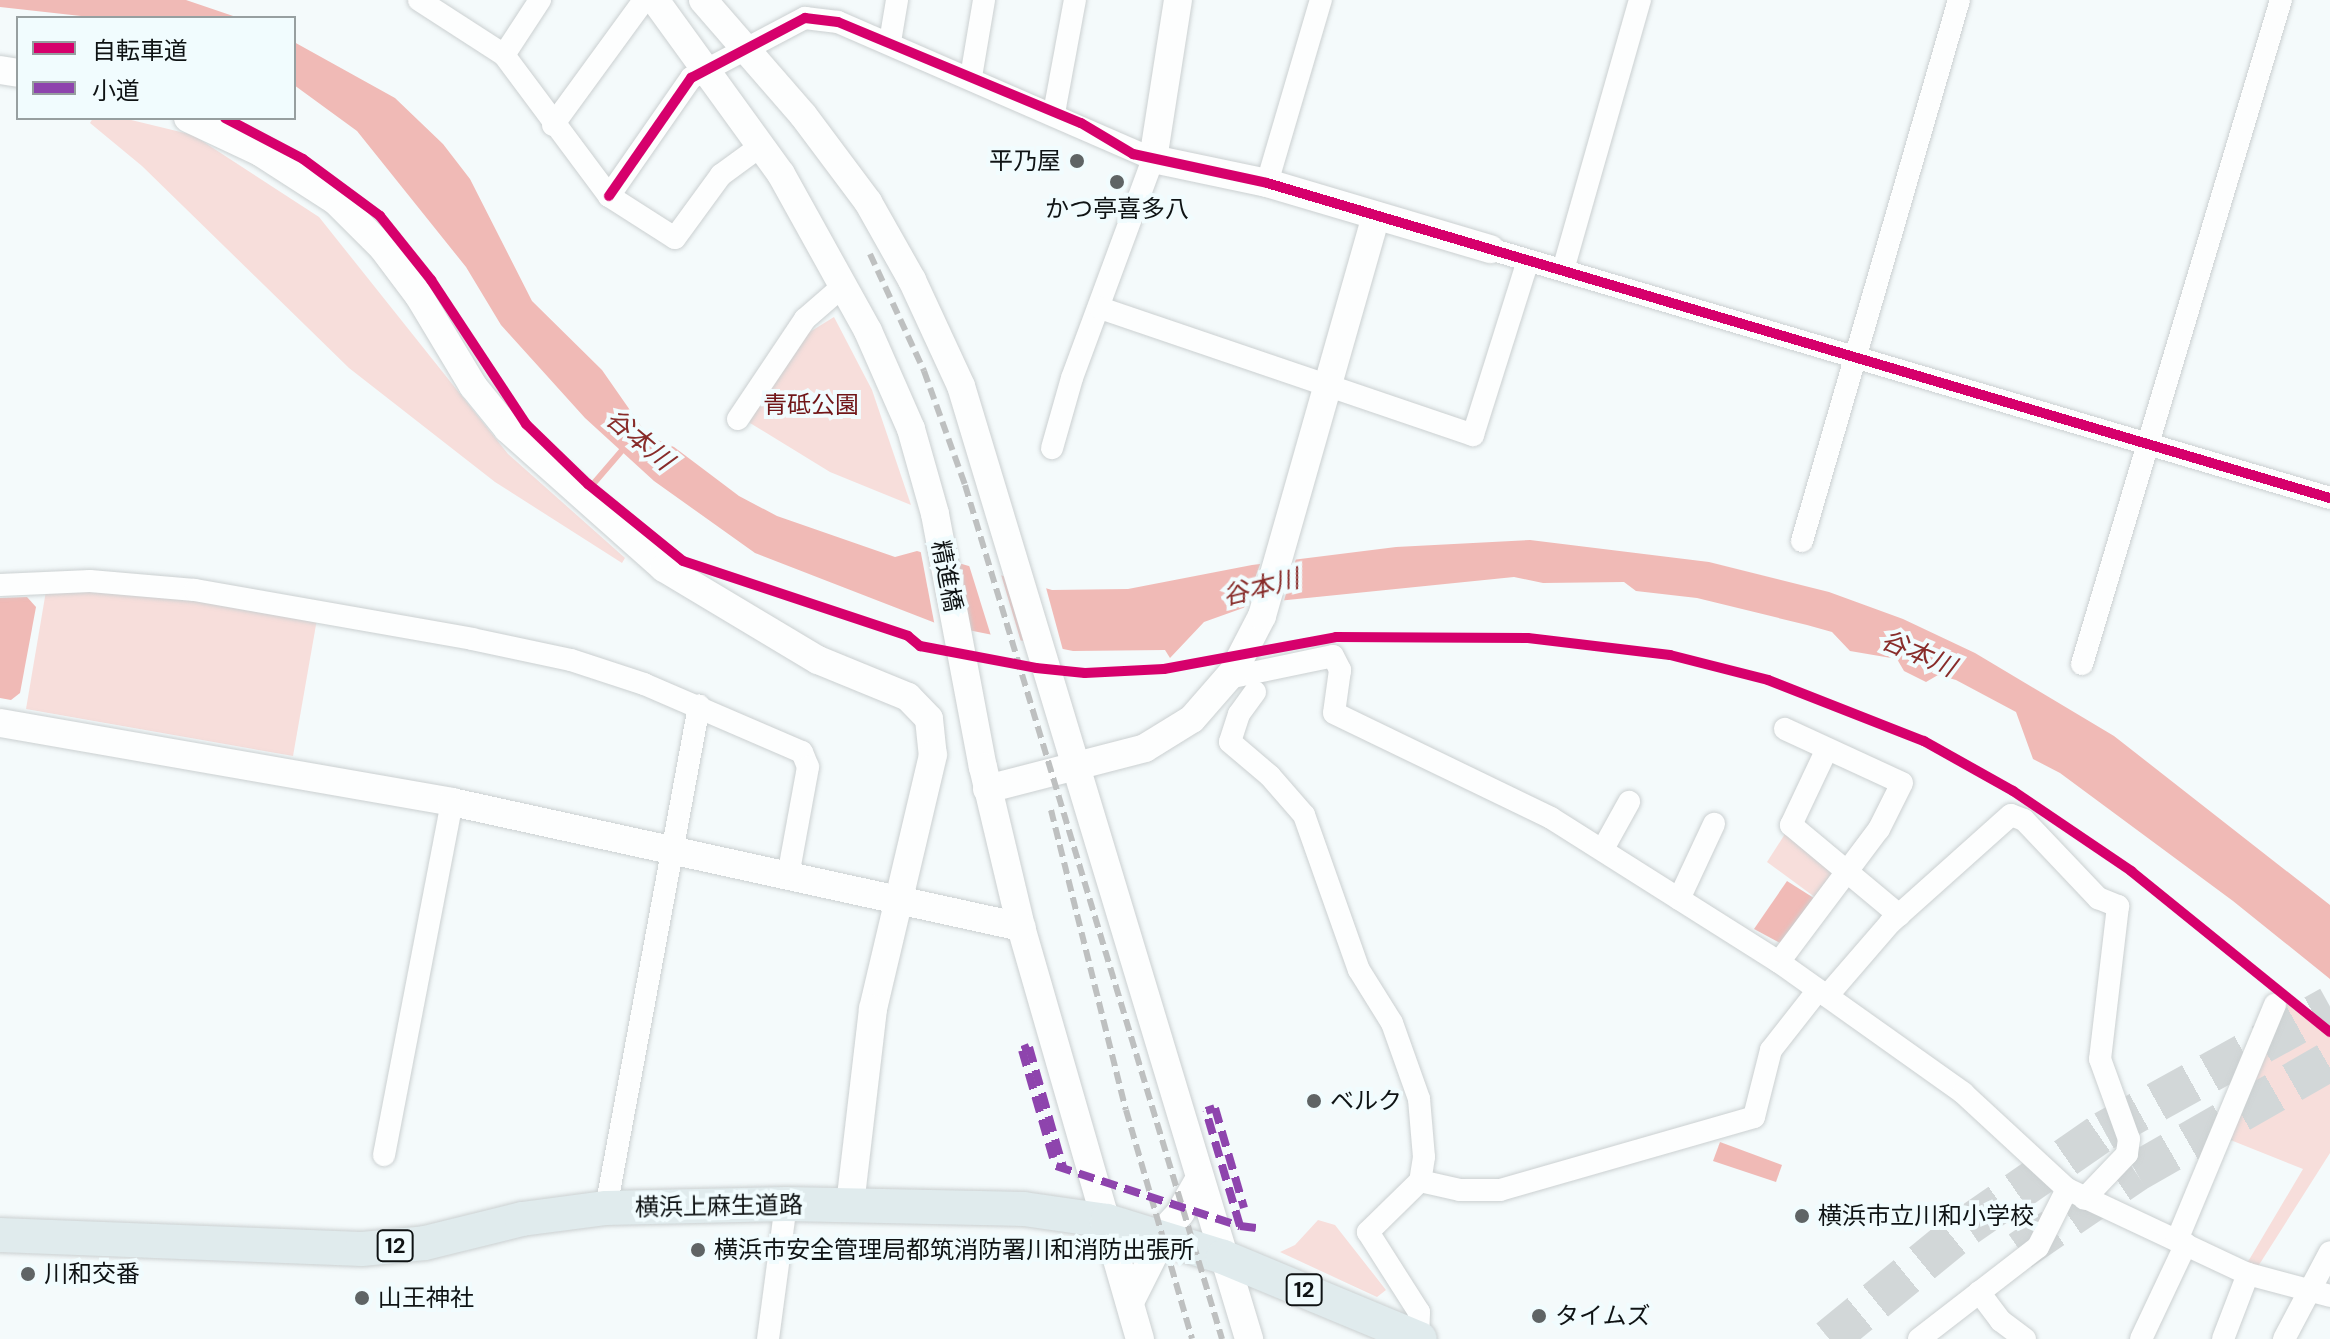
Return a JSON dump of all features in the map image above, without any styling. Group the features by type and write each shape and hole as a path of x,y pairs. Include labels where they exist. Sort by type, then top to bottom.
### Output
{"main road":[{"name":"横浜上麻生道路","path":"0,1235 362,1249 425,1243 522,1219 606,1208 786,1204 1024,1209 1107,1221 1223,1257 1419,1339"}],"street":[{"path":"504,55 540,0"},
{"path":"553,125 644,0"},
{"name":"精進橋","path":"655,0 709,68 762,145 843,286 911,429 937,523 987,789 1021,927 1140,1339"},
{"path":"703,0 751,51 850,176 912,280 961,386 1249,1339"},
{"path":"890,42 897,0"},
{"path":"971,77 984,0"},
{"path":"1054,113 1075,0"},
{"path":"1052,448 1153,159 1178,0"},
{"path":"1267,183 1321,0"},
{"path":"1563,270 1640,0"},
{"path":"1802,541 1959,0"},
{"path":"2082,664 2152,444 2281,0"},
{"path":"432,4 504,55 553,125 609,196 675,238 732,164 762,145"},
{"path":"609,196 677,94 709,68 751,51 807,9 971,77 1153,159 1267,183 2330,498"},
{"path":"192,120 260,152 336,201 410,284 490,408 546,465 617,529 696,591 818,660 908,697 923,710 933,728 933,755 868,1038 850,1205"},
{"path":"987,789 1133,753 1172,733 1230,675 1262,616 1376,216"},
{"path":"1100,308 1473,435 1528,261"},
{"path":"738,419 805,319 843,286"},
{"path":"0,585 159,585 303,609 571,660 699,706 802,752 808,767 788,876"},
{"path":"1230,675 1333,656 1340,670 1334,713 1551,818 1779,962 1963,1093 2076,1194 2248,1274 2330,1296"},
{"path":"1255,692 1239,714 1230,742 1294,801 1312,830 1359,970 1392,1023 1419,1099 1424,1157 1420,1181 1368,1232 1419,1312 1419,1339"},
{"path":"606,1208 670,847 699,706"},
{"path":"0,723 452,802 670,847 1021,927"},
{"path":"1779,962 1879,829 1902,783 1826,751 1785,729"},
{"path":"1826,751 1791,825 1899,915"},
{"path":"384,1155 452,802"},
{"path":"1603,849 1629,802"},
{"path":"1420,1181 1460,1190 1500,1190 1754,1117 1771,1050 1899,915 2011,815 2024,820 2098,898 2118,906 2100,1059 2129,1139 2127,1154 2076,1194 2038,1247 1919,1339"},
{"path":"1679,899 1714,824"},
{"path":"2141,1339 2275,1005"},
{"path":"1130,1302 1160,1237 1180,1213 1200,1178"},
{"path":"768,1339 786,1204"},
{"path":"2284,1339 2306,1290 2330,1252"},
{"path":"2223,1339 2248,1274"},
{"path":"1979,1292 2001,1321 2025,1339"}],"green space":[{"path":"92,120 131,120 193,135 319,217 508,454 625,558 622,563 495,482 349,368 142,166 90,123"},
{"name":"青砥公園","path":"834,317 872,390 911,505 830,472 750,423 748,415 800,338"},
{"path":"125,590 317,619 293,756 26,709 46,591"},
{"path":"1785,834 1834,870 1816,898 1767,862"},
{"path":"2288,1002 2330,1036 2330,1153 2257,1268 2246,1265 2303,1169 2228,1139 2278,1015"},
{"path":"1318,1220 1335,1225 1386,1290 1377,1297 1280,1252 1295,1245"}],"water":[{"path":"0,0 186,0 233,16 81,16 0,7"},
{"name":"谷本川","path":"296,43 395,98 443,144 470,179 532,301 602,370 648,436 674,447 739,496 777,516 895,557 917,551 1052,590 1128,589 1252,565 1396,547 1530,540 1709,562 1829,592 1903,619 1975,653 2114,736 2330,905 2330,979 2233,901 2060,773 2033,759 2016,712 1956,680 1938,675 1926,682 1904,671 1897,659 1850,651 1832,632 1807,625 1697,598 1636,591 1624,582 1543,583 1514,577 1257,603 1204,622 1170,658 1165,650 1073,651 938,624 755,553 654,481 585,418 501,325 466,267 357,131 296,86"},
{"path":"27,597 36,607 20,693 11,700 0,698 0,598"},
{"path":"1787,881 1817,900 1782,944 1754,929"},
{"path":"1720,1142 1782,1165 1776,1182 1713,1161"}],"pier":[{"path":"920,548 956,558 969,634 935,627"},
{"path":"1297,555 1283,604 1243,611 1262,559"},
{"path":"968,562 1000,571 1022,645 992,639"},
{"path":"1006,573 1045,584 1064,654 1025,646"}],"waterway":[{"name":"谷本川","path":"588,490 625,447"}],"tunnel":[{"path":"1829,1339 1967,1226 2104,1131 2330,1006"},
{"path":"2020,1251 2136,1172 2330,1061"}],"railway":[{"path":"870,254 924,371 965,485 1222,1339"},
{"path":"1051,810 1126,1110 1192,1339"}],"marked path":[{"path":"1053,1158 1022,1050 1029,1047 1063,1167"},
{"path":"1056,1166 1240,1226 1206,1111 1215,1108 1244,1208"},
{"path":"1240,1226 1256,1228"}],"cycle path":[{"path":"609,196 691,78 805,18 838,22 1081,123 1133,154 1267,183 2330,498"},
{"path":"229,120 303,159 380,216 431,280 526,424 588,484 683,561 908,636 920,646 1036,668 1085,673 1164,669 1336,637 1528,638 1670,655 1768,680 1924,741 2013,791 2131,871 2330,1032"}],"place":[{"name":"平乃屋","path":"1077,161"},
{"name":"かつ亭喜多八","path":"1117,182"},
{"name":"ベルク","path":"1314,1101"},
{"name":"横浜市立川和小学校","path":"1802,1216"},
{"name":"横浜市安全管理局都筑消防署川和消防出張所","path":"698,1250"},
{"name":"川和交番","path":"28,1274"},
{"name":"山王神社","path":"362,1298"},
{"name":"タイムズ","path":"1539,1316"}]}
